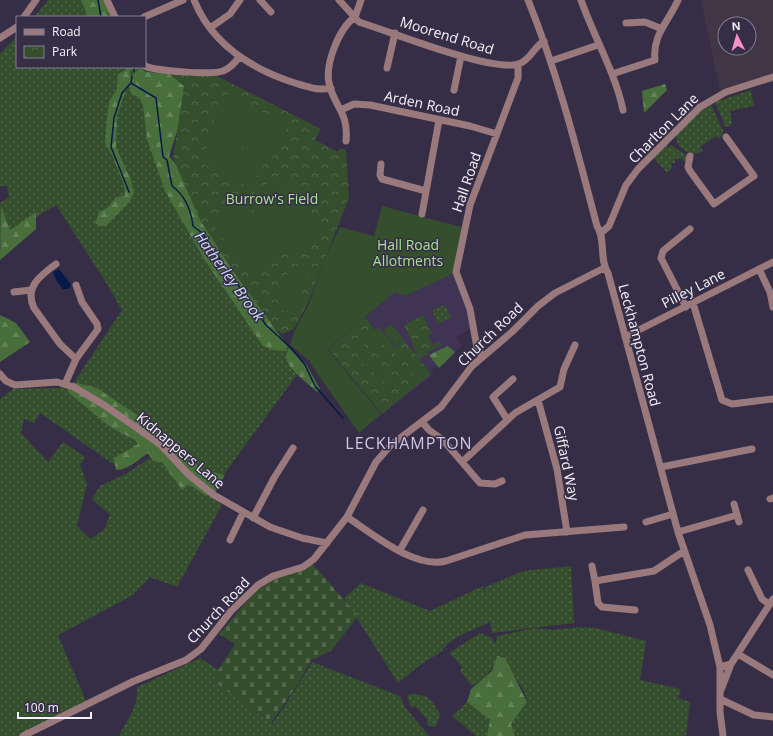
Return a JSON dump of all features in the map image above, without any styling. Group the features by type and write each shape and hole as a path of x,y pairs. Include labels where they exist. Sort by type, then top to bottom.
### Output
{"street":[{"path":"25,16 36,0"},
{"path":"107,0 115,16"},
{"path":"146,16 183,0"},
{"path":"194,0 210,28 227,47 240,57 259,69 288,80 318,90 331,88"},
{"path":"210,28 230,14 240,0"},
{"path":"260,0 271,12"},
{"name":"Moorend Road","path":"339,0 355,17 368,25 461,56 491,63 518,64"},
{"path":"346,141 347,126 331,88 329,75 334,50 344,27 355,17 362,0"},
{"name":"Leckhampton Road","path":"528,0 544,41 567,110 597,226 601,232 604,268 608,273 649,432 661,468 684,551 710,625 720,667 720,699 723,736"},
{"path":"612,74 658,61 654,46 678,0"},
{"path":"582,2 598,45 619,91 623,110"},
{"path":"626,23 645,22 662,29"},
{"path":"0,38 16,28"},
{"path":"387,68 395,34"},
{"path":"518,64 528,58 538,44 544,41"},
{"path":"551,61 598,45"},
{"path":"454,90 461,56"},
{"path":"146,66 156,70 215,73 227,69 240,57"},
{"name":"Hall Road","path":"482,356 477,348 470,309 456,272 470,205 518,78 518,64"},
{"name":"Charlton Lane","path":"601,232 609,226 626,185 638,169 700,106 726,92 773,78"},
{"name":"Arden Road","path":"341,110 354,104 363,104 485,130 497,134"},
{"path":"422,214 439,120"},
{"path":"690,156 688,167 690,171 714,204 754,176 726,137"},
{"path":"381,164 380,176 382,179 426,191"},
{"path":"686,307 661,258 663,251 690,229"},
{"name":"Pilley Lane","path":"625,337 773,262"},
{"path":"56,264 39,276 31,290 31,298 34,308 60,344 76,359"},
{"name":"Church Road","path":"23,736 134,681 194,655 201,649 231,611 254,588 269,578 307,564 318,556 347,517 376,462 399,438 441,407 472,366 513,331 547,299 604,268"},
{"path":"759,269 770,292 773,307"},
{"path":"65,384 76,359 98,329 97,324 82,302 76,285"},
{"path":"14,292 31,290"},
{"path":"693,303 722,400 732,404 773,399"},
{"path":"462,462 507,419 524,407 560,387 564,369 575,345"},
{"name":"Kidnappers Lane","path":"0,374 6,381 15,385 52,382 65,384 104,404 161,445 189,475 214,495 243,513 270,527 302,538 327,543"},
{"path":"507,419 492,397 513,379"},
{"name":"Giffard Way","path":"538,400 557,469 566,532"},
{"path":"422,422 429,430 443,440 480,483 495,484 502,481"},
{"path":"253,518 274,478 293,448"},
{"path":"661,468 752,449"},
{"path":"734,504 739,522"},
{"path":"400,550 423,510"},
{"path":"230,540 243,513"},
{"path":"646,522 673,514"},
{"path":"678,532 737,515"},
{"path":"347,517 420,561 438,563 525,535 624,527"},
{"path":"595,581 654,571 684,551"},
{"path":"592,566 598,603 604,608 635,610"},
{"path":"720,691 731,664 771,602 762,600 748,570"},
{"path":"738,654 773,675"},
{"path":"720,667 731,664"},
{"path":"720,699 754,715 773,717"}],"shaded area":[{"path":"701,0 773,0 773,74 720,91"},
{"path":"453,273 467,306 471,328 456,338 462,345 439,368 437,366 432,371 434,373 429,378 382,414 328,349 395,292"}],"green space":[{"path":"48,0 103,0 112,16 35,16"},
{"path":"81,0 106,0 109,8 108,16 88,16"},
{"path":"16,37 16,68 143,68 179,89 169,156 205,242 304,365 214,488 160,439 116,466 40,413 34,423 24,419 21,433 48,462 63,442 85,457 80,465 87,484 77,526 90,539 104,530 110,515 92,499 100,486 126,474 161,450 222,505 177,587 150,577 133,595 58,635 86,701 21,736 0,736 0,399 13,389 59,388 73,383 80,384 75,381 122,310 56,205 0,239 0,203 9,197 7,186 0,186 0,54"},
{"path":"125,68 138,68 135,71 130,70 129,76 134,74 139,68 146,72 198,75 184,110 169,156 198,191 277,333 288,346 285,351 273,350 263,346 204,259 165,191 147,139 143,105 139,97 132,95 128,84 117,116 116,147 131,180 134,192 130,201 106,226 100,226 95,223 99,212 107,208 116,197 125,196 124,185 113,157 105,143 110,100 117,89 118,74 126,70"},
{"name":"Burrow's Field","path":"169,74 217,76 321,129 315,140 338,152 340,149 346,150 349,198 308,303 294,329 283,334 277,331 237,277 200,220 173,158 184,86"},
{"path":"665,84 667,90 644,113 642,91"},
{"path":"751,90 754,106 730,111 732,123 729,127 725,126 715,102"},
{"path":"227,94 289,125 271,161 209,130"},
{"path":"711,104 724,133 718,139 716,136 700,147 703,151 693,153 684,150 678,143 675,133 698,110"},
{"path":"213,134 265,160 251,188 199,162"},
{"path":"667,145 669,147 671,145 687,156 688,161 683,161 682,158 674,159 675,163 671,163 672,168 667,173 654,158"},
{"path":"280,174 323,233 289,258 246,199"},
{"path":"313,182 323,196 308,207 298,193"},
{"path":"244,201 282,252 250,275 212,224"},
{"path":"1,206 10,230 36,212 36,229 0,260"},
{"name":"Hall Road Allotments","path":"382,206 465,228 456,272 405,296 395,292 327,349 381,414 359,433 310,363 311,362 290,345 295,330 309,304 325,259 340,227 374,236"},
{"path":"303,258 310,260 311,264 295,312 280,310 277,297 290,268 296,267"},
{"path":"445,305 451,317 438,324 432,310"},
{"path":"0,315 16,323 30,342 0,362"},
{"path":"423,315 432,334 428,336 432,345 439,342 441,345 427,352 428,354 419,359 404,325"},
{"path":"365,317 375,330 378,327 396,347 404,340 431,374 382,414 328,349"},
{"path":"391,324 404,339 396,346 383,331"},
{"path":"370,327 426,373 423,377 418,373 415,384 409,389 402,391 395,389 365,366 359,358 358,349 365,339 372,336 367,331","holes":["372,340 379,341 410,366 414,377 410,384 404,386 397,385 383,376 366,360 363,354 363,348 366,343"]},
{"path":"370,343 379,343 383,348 378,353 397,368 408,366 411,370 406,375 409,378 407,381 374,352 369,352"},
{"path":"448,346 455,352 439,368 429,355"},
{"path":"288,348 306,364 320,389 317,392 299,376 287,362 286,357"},
{"path":"73,382 97,388 147,422 203,470 225,475 215,493 206,496 189,484 182,490 162,462 153,461 148,453 129,466 116,470 114,458 138,444 135,440 110,427 69,393 67,388"},
{"path":"311,562 358,616 331,651 311,660 298,684 271,723 212,680 235,644 219,634 265,580"},
{"path":"571,566 574,623 492,633 490,622 459,636 447,644 441,652 420,665 398,683 344,598 361,583 430,611 483,586 486,597 485,587 524,571"},
{"path":"580,627 596,628 646,641 640,680 681,689 678,698 690,702 686,736 515,736 511,724 527,702 525,693 501,656 486,676 472,686 460,671 462,667 449,653 480,633 492,638 495,644 497,636 535,628 553,630"},
{"path":"497,656 505,658 527,702 511,724 515,736 487,736 490,720 467,702 471,689 492,671"},
{"path":"200,658 219,670 212,680 272,724 312,662 400,696 405,707 429,736 119,736 134,707 137,687"},
{"path":"407,695 422,695 432,701 440,714 436,727 427,725 427,719 415,706 412,708"},
{"path":"467,702 490,720 487,736 476,736 452,716"}],"water":[{"path":"59,269 70,283 71,286 68,289 63,289 56,280 53,272"}],"waterway":[{"name":"Hatherley Brook","path":"98,0 101,16"},
{"name":"Hatherley Brook","path":"132,76 131,83 156,98 163,157 167,160 172,186 181,194 187,204 191,214 193,226 202,233 266,325 292,349 305,365 315,386 343,418"},
{"path":"129,192 111,147 114,118 122,93 130,84"}],"district":[{"name":"LECKHAMPTON","path":"409,443"}]}
